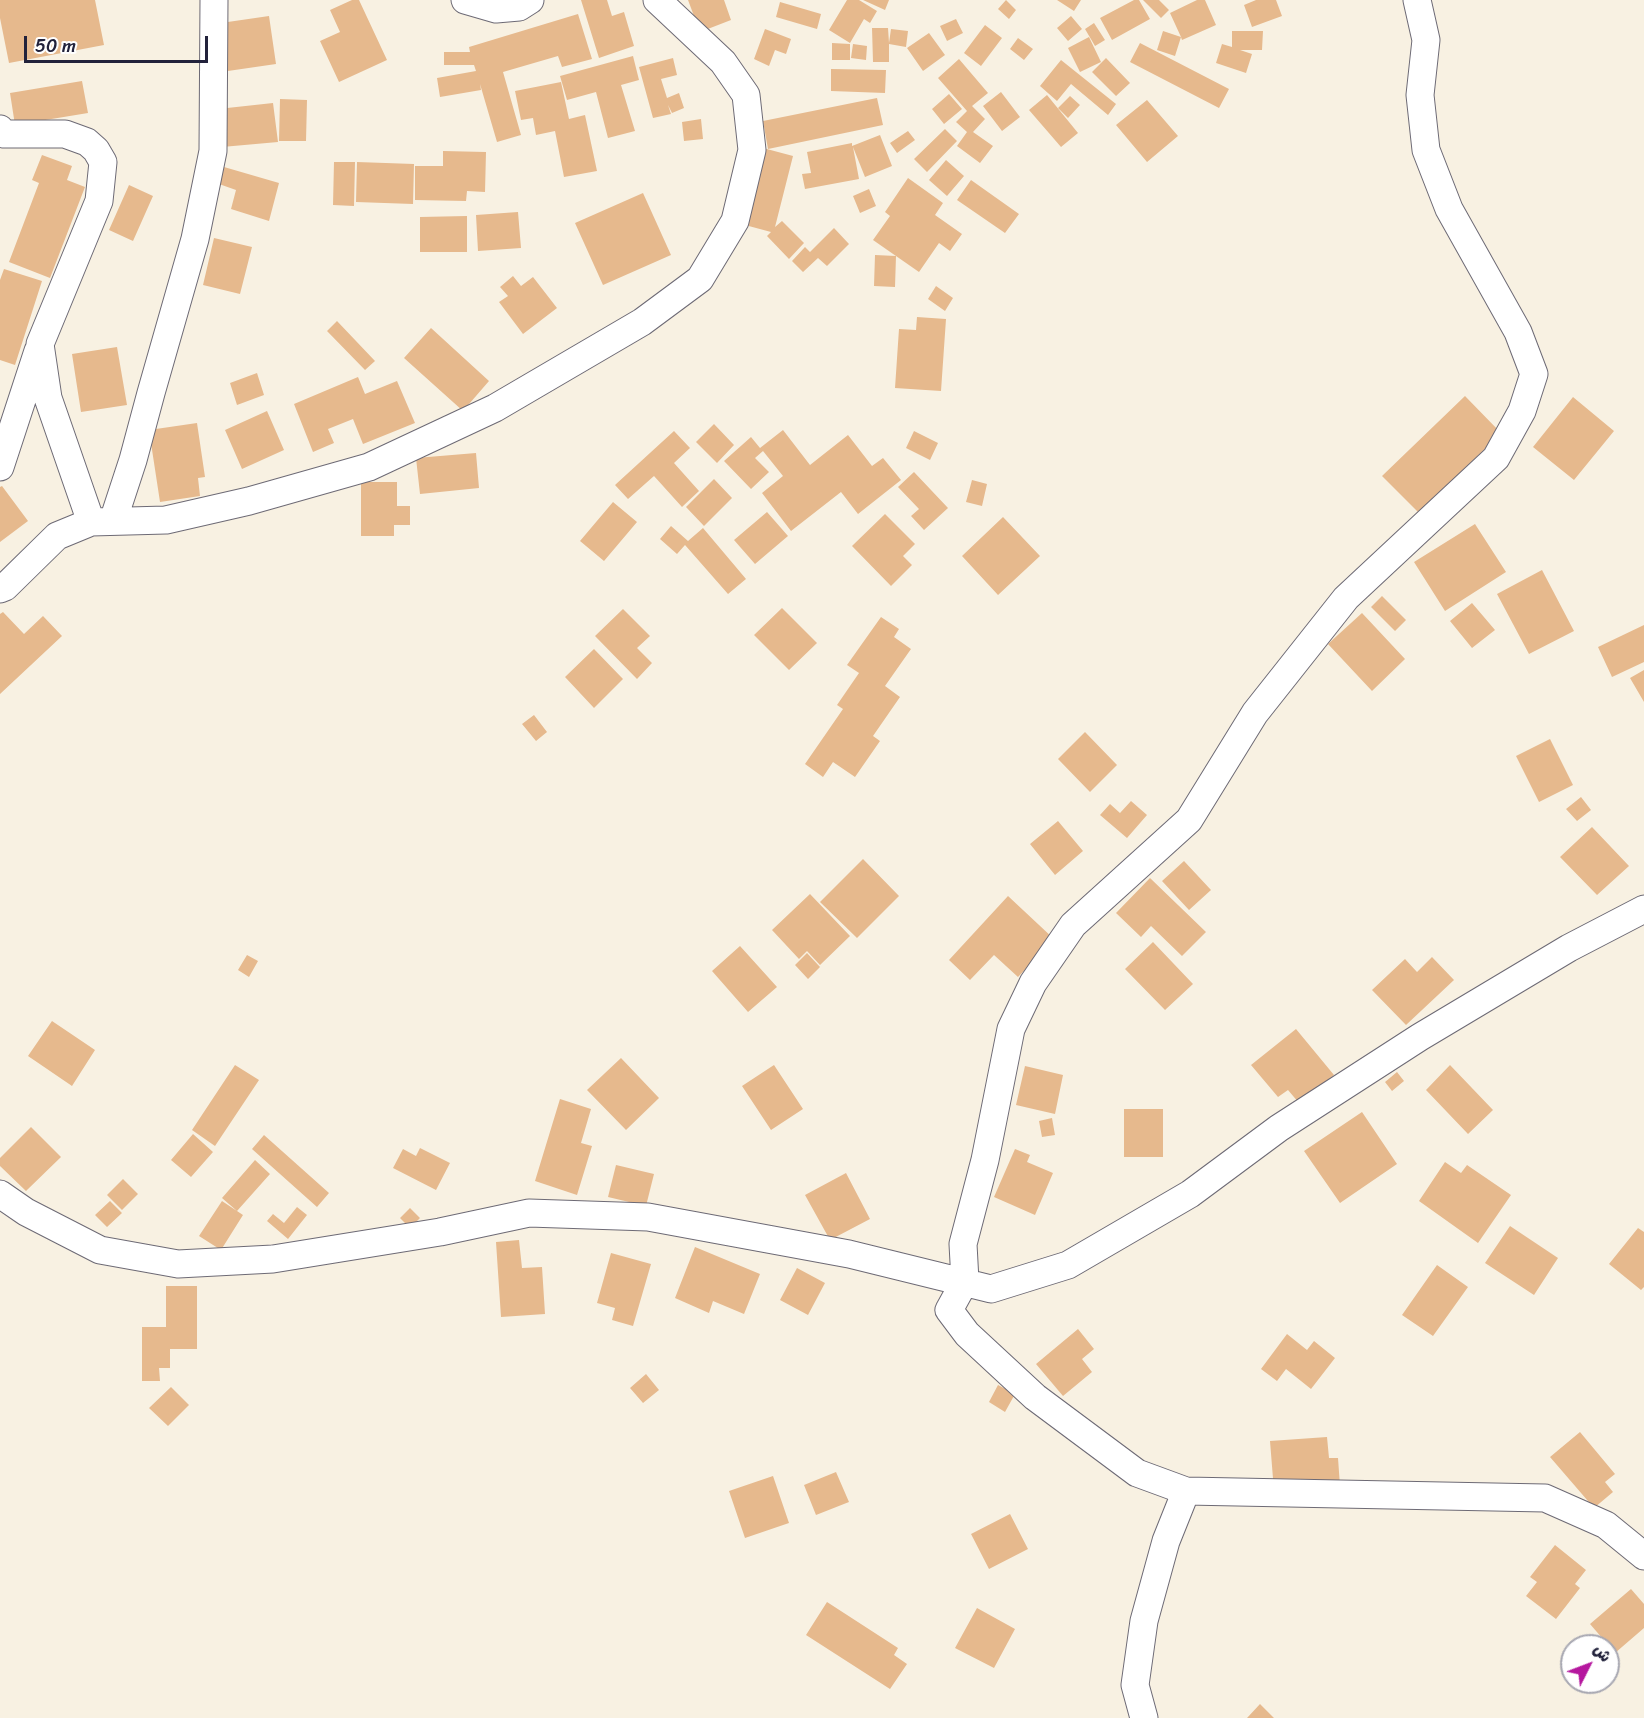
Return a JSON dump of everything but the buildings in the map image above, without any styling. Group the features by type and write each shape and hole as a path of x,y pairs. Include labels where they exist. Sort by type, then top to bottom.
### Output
{"street":[{"path":"102,521 133,460 195,239 213,151 214,0"},
{"path":"465,0 496,9 519,7 530,0"},
{"path":"0,589 5,587 57,536 102,521 166,520 249,501 369,467 495,408 642,322 700,279 735,221 752,150 746,95 723,62 657,0"},
{"path":"1417,0 1426,40 1420,95 1426,150 1449,209 1518,333 1534,374 1522,411 1496,458 1347,598 1255,713 1189,820 1073,925 1033,984 1011,1029 985,1160 963,1244 964,1281 949,1310 968,1334 1035,1397 1137,1473 1186,1491 1545,1498 1606,1525 1644,1556"},
{"path":"0,129 4,134 65,134 87,142 96,150 103,162 99,201 40,344 0,467"},
{"path":"40,344 48,398 102,521"},
{"path":"0,1194 26,1212 100,1250 178,1264 273,1258 440,1232 529,1213 648,1217 849,1254 991,1289 1068,1265 1190,1194 1279,1128 1420,1036 1569,948 1644,909"},
{"path":"1144,1718 1135,1685 1144,1621 1166,1541 1186,1491"}]}
